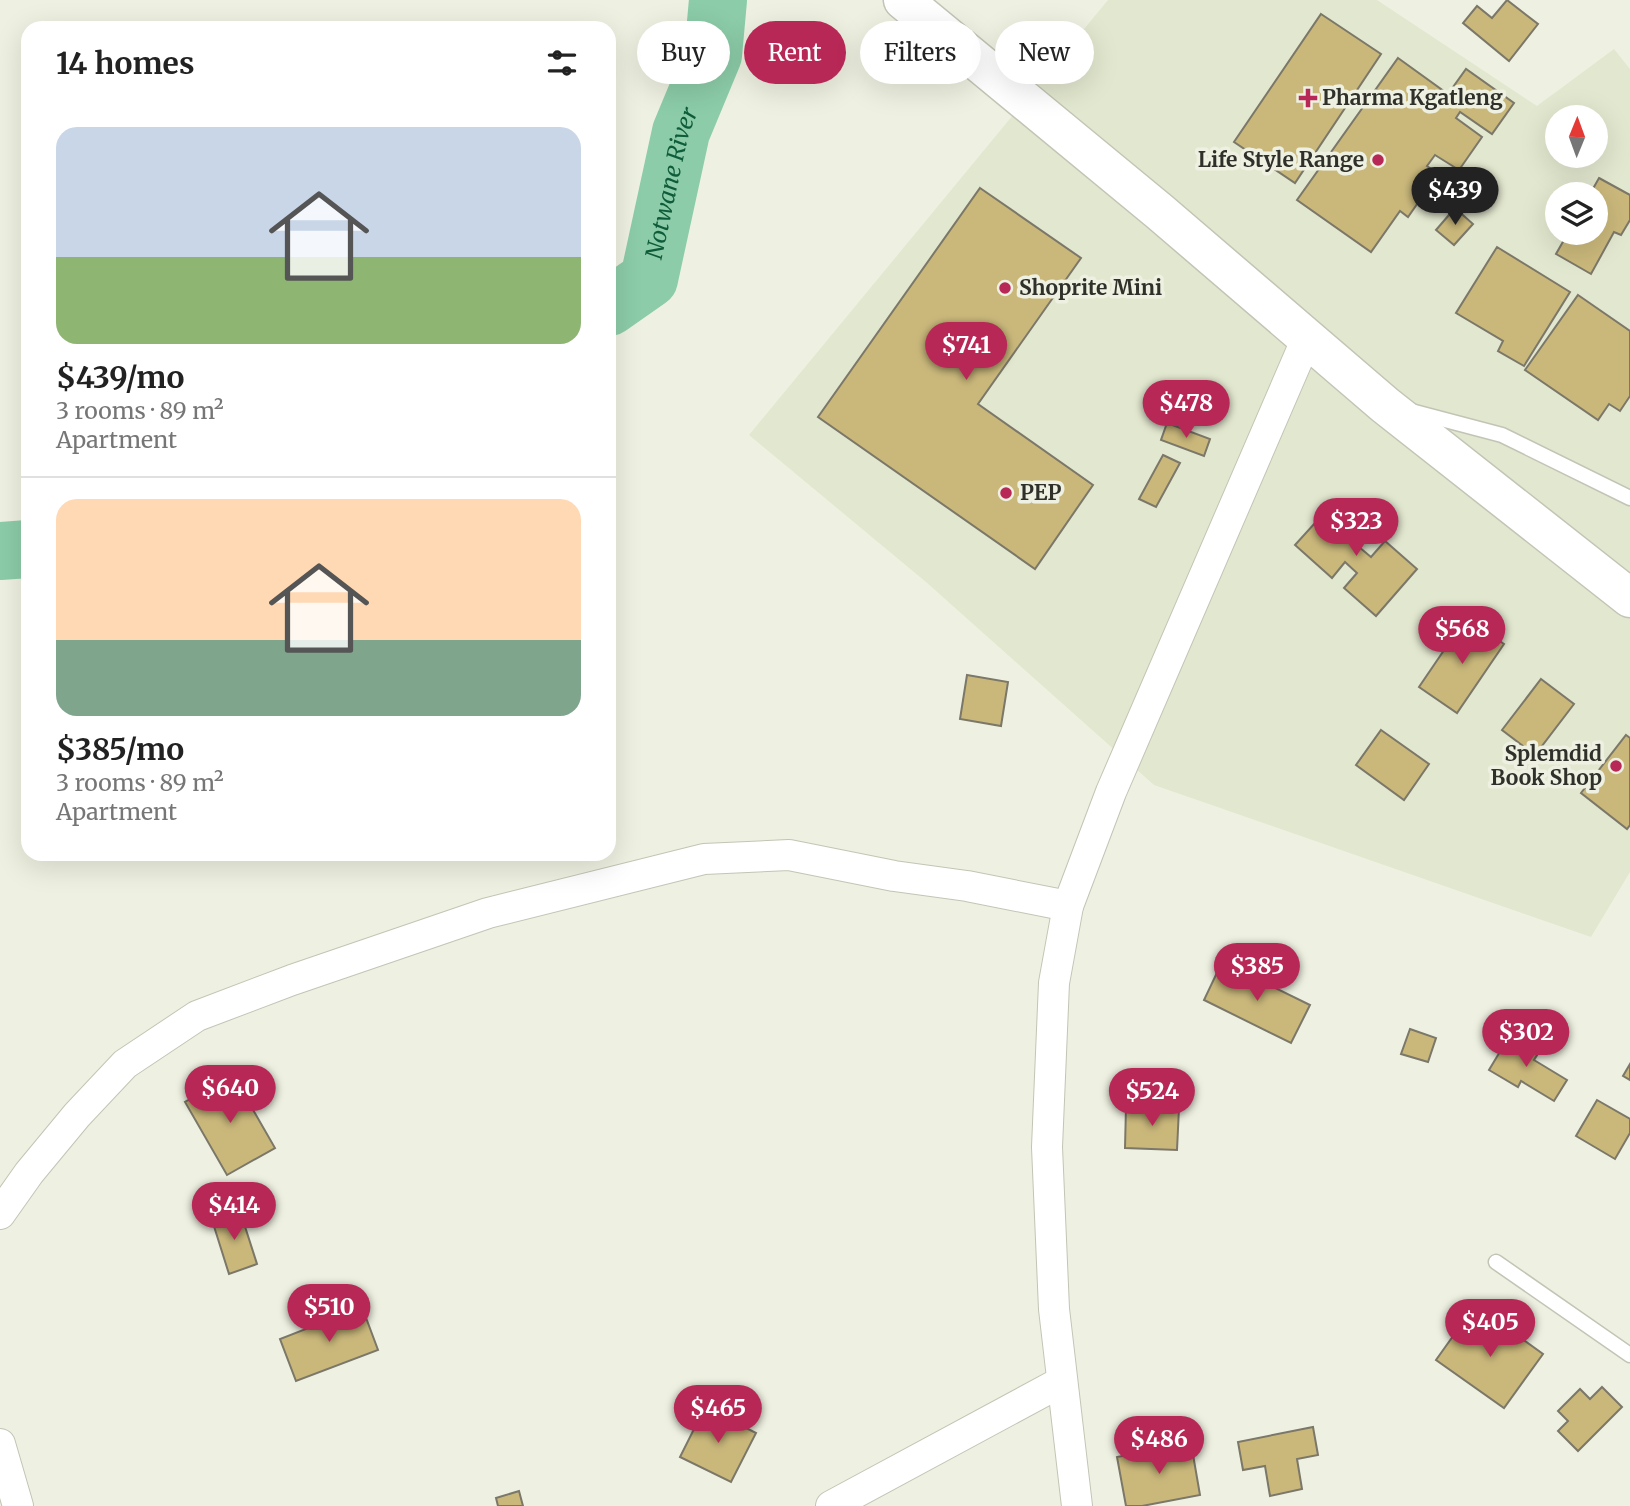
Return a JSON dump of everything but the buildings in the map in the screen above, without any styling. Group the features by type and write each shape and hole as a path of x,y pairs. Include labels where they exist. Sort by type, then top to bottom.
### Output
{"main road":[{"path":"903,0 1160,212 1385,405 1630,598"}],"street":[{"path":"1077,1506 1054,1309 1047,1147 1055,983 1068,906 1111,792 1307,338"},
{"path":"0,1214 45,1154 125,1064 197,1016 292,980 488,913 704,859 789,855 1068,906"},
{"path":"831,1506 1061,1382"},
{"path":"0,1444 18,1506"}],"lane":[{"path":"1385,405 1502,435 1630,498"},
{"path":"1496,1262 1630,1355"}],"shaded area":[{"path":"1108,0 1377,0 1537,106 1614,49 1630,69 1630,872 1591,937 1154,785 926,582 749,435 1039,84 1094,84 1094,21 1091,21"}],"waterway":[{"name":"Notwane River","path":"616,302 649,279 681,132 713,55 718,0"},
{"name":"Notwane River","path":"0,551 21,550"}],"place":[{"name":"Pharma Kgatleng","path":"1308,98"},
{"name":"Life Style Range","path":"1378,160"},
{"name":"Shoprite Mini","path":"1005,288"},
{"name":"PEP","path":"1006,493"},
{"name":"Splemdid Book Shop","path":"1616,766"}]}
